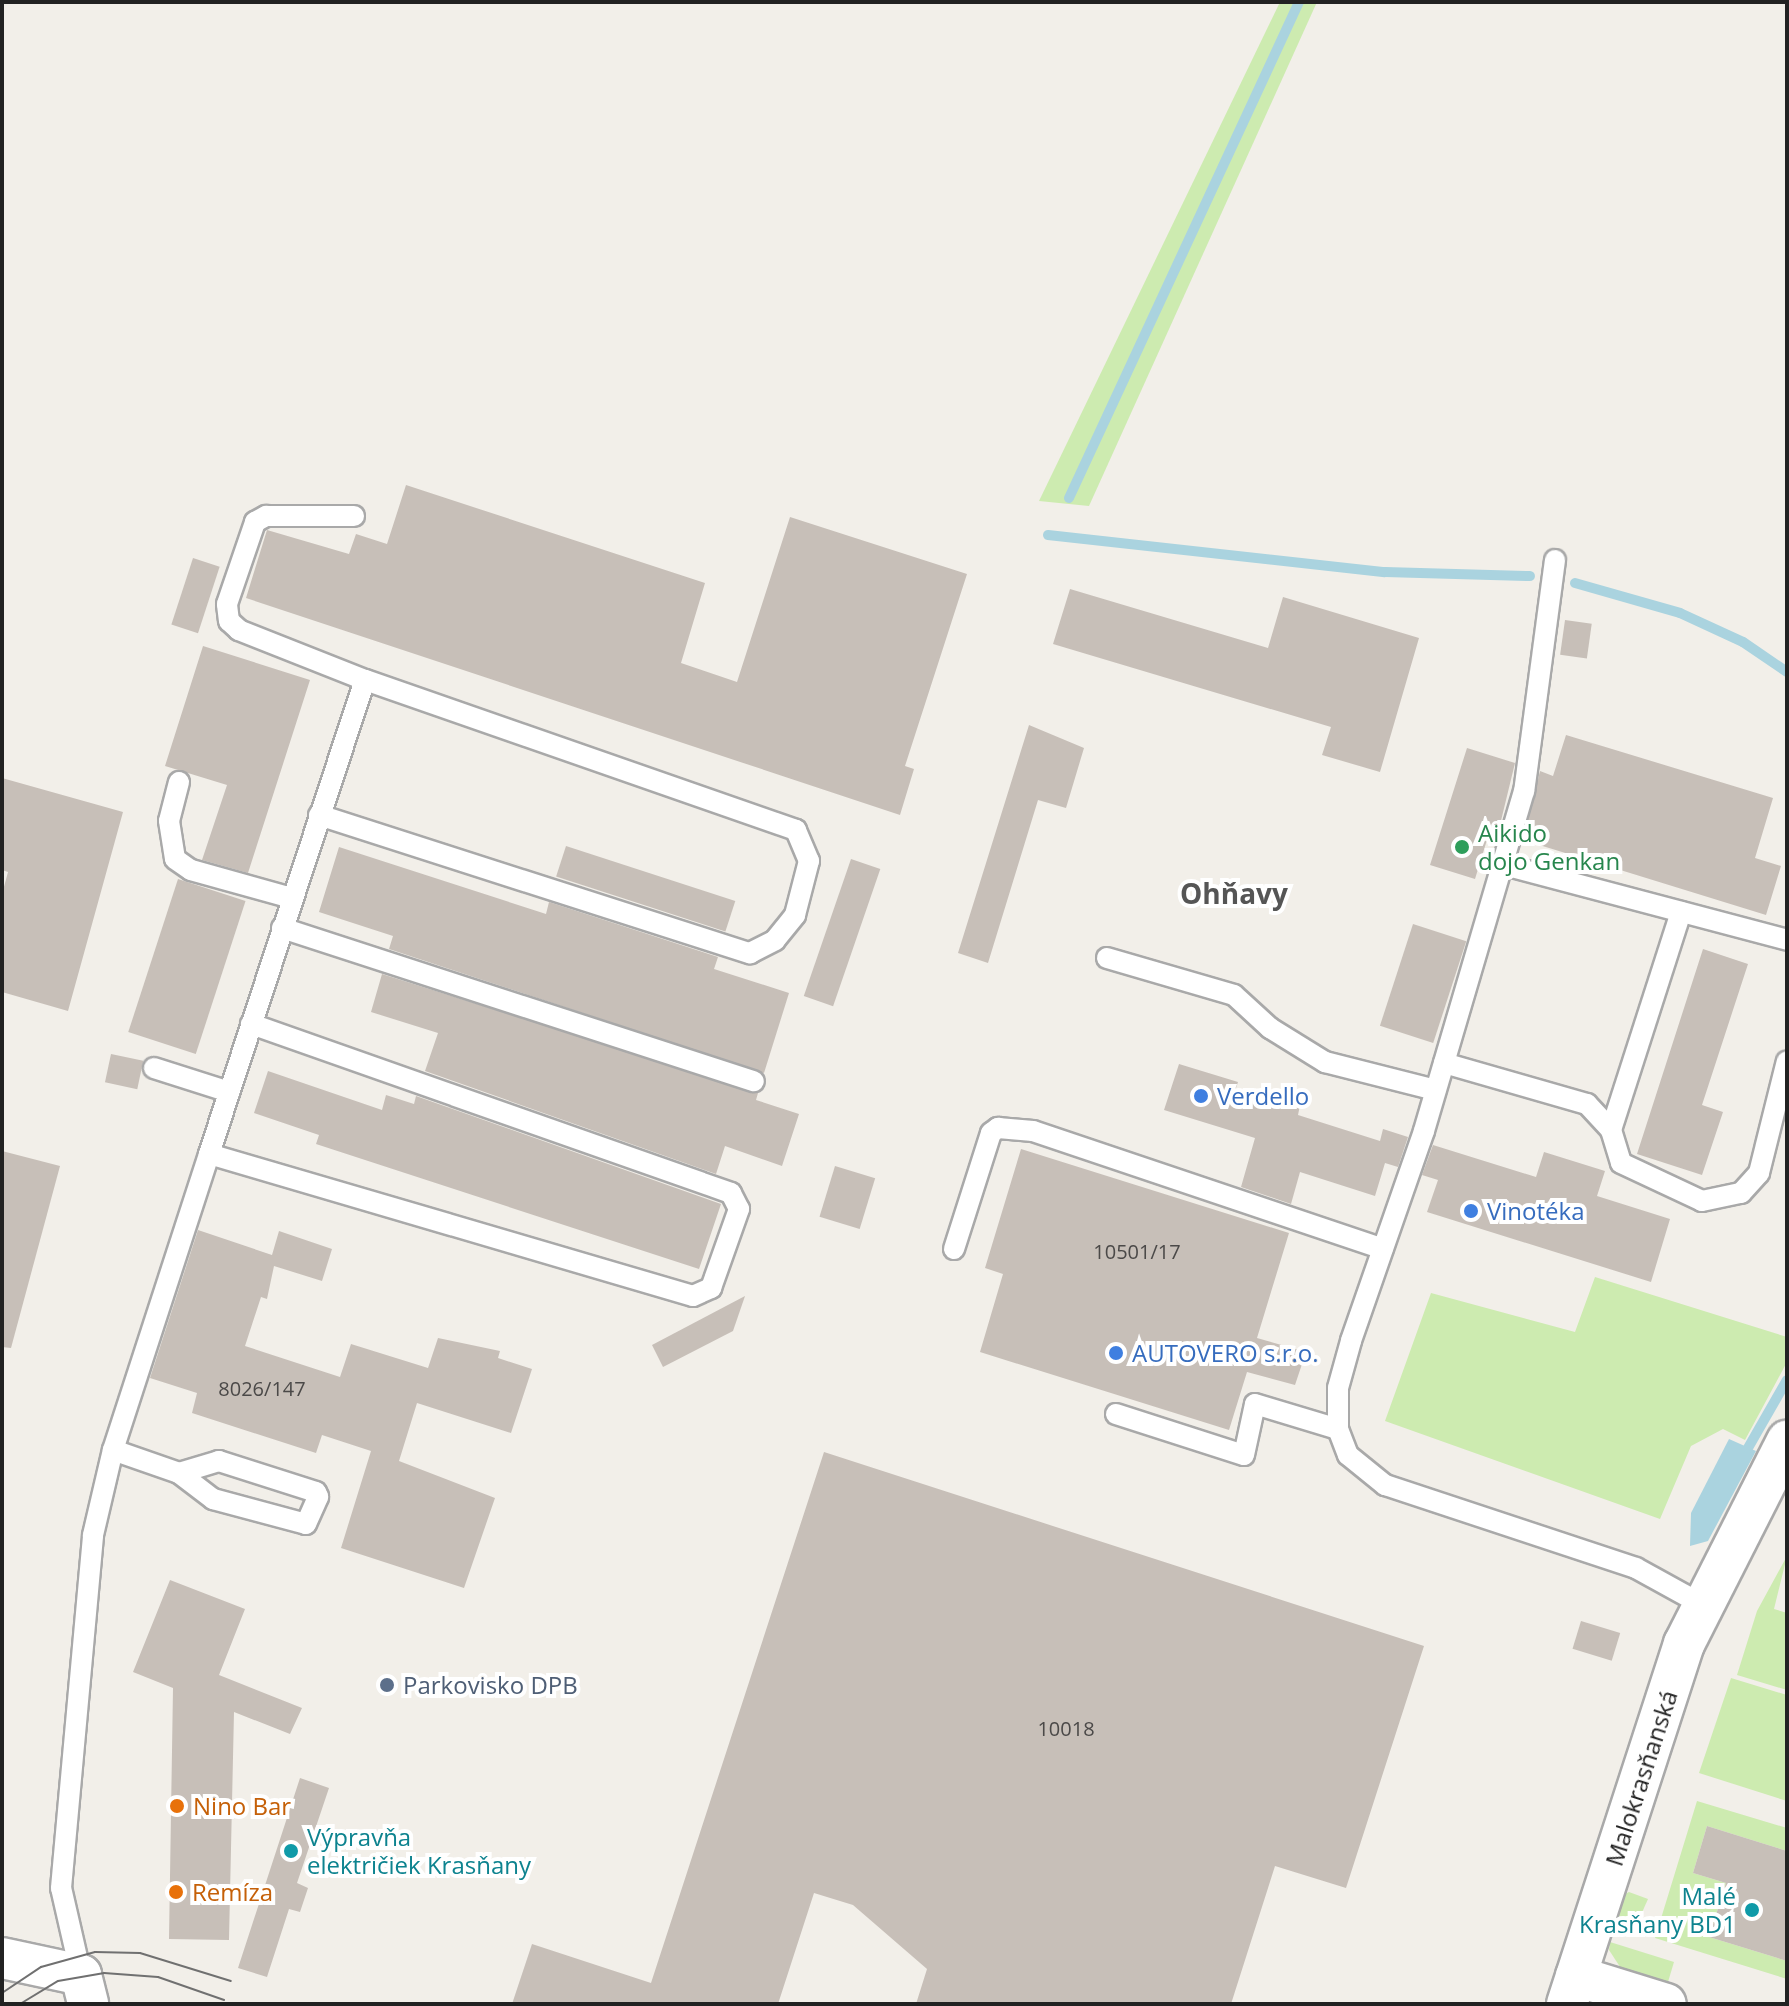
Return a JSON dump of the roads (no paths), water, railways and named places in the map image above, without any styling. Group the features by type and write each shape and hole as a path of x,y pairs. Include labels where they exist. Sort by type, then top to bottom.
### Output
{"street":[{"name":"Malokrasňanská","path":"1572,1990 1684,1644 1787,1441"},
{"path":"2,1958 84,1990"},
{"path":"1572,1990 1666,2004"}],"lane":[{"path":"319,815 750,953 775,940 795,915 809,861 796,830 365,680 239,630 229,621 227,604 260,518 354,516"},
{"path":"1555,560 1537,724 1504,865 1436,1090 1341,1375 1338,1429 1348,1455 1385,1485 1636,1568 1703,1605"},
{"path":"84,1990 61,1888 93,1535 113,1450 291,898 365,680"},
{"path":"179,782 169,821 175,859 191,870 291,898"},
{"path":"1504,865 1787,940"},
{"path":"1611,1130 1681,912"},
{"path":"282,928 754,1081"},
{"path":"1107,958 1234,995 1270,1028 1325,1062 1436,1090"},
{"path":"209,1154 693,1296 711,1288 739,1209 731,1193 251,1024"},
{"path":"1444,1063 1587,1104 1611,1130 1621,1163 1702,1201 1741,1193 1759,1173 1787,1061"},
{"path":"154,1068 229,1092"},
{"path":"954,1249 991,1133 998,1128 1033,1131 1383,1249"},
{"path":"1116,1414 1244,1455 1255,1404 1338,1429"},
{"path":"113,1450 179,1473 213,1499 306,1524 318,1497 316,1492 219,1461 179,1473"}],"water":[{"path":"1729,1439 1756,1451 1708,1541 1690,1546 1691,1513"}],"waterway":[{"path":"1069,498 1299,2"},
{"path":"1048,535 1385,572 1530,576"},
{"path":"1575,583 1680,613 1743,642 1787,672"},
{"path":"1748,1448 1787,1380"}],"tram line":[{"path":"2,1993 41,1967 95,1952 140,1953 231,1981"},
{"path":"20,2004 58,1981 104,1973 158,1977 224,2000"}],"place":[{"name":"Aikido dojo Genkan","path":"1462,847"},
{"name":"Verdello","path":"1201,1096"},
{"name":"Vinotéka","path":"1471,1211"},
{"name":"AUTOVERO s.r.o.","path":"1116,1353"},
{"name":"Parkovisko DPB","path":"387,1685"},
{"name":"Nino Bar","path":"177,1806"},
{"name":"Výpravňa električiek Krasňany","path":"291,1851"},
{"name":"Remíza","path":"176,1892"},
{"name":"Malé Krasňany BD1","path":"1752,1910"}],"district":[{"name":"Ohňavy","path":"1234,893"}]}
